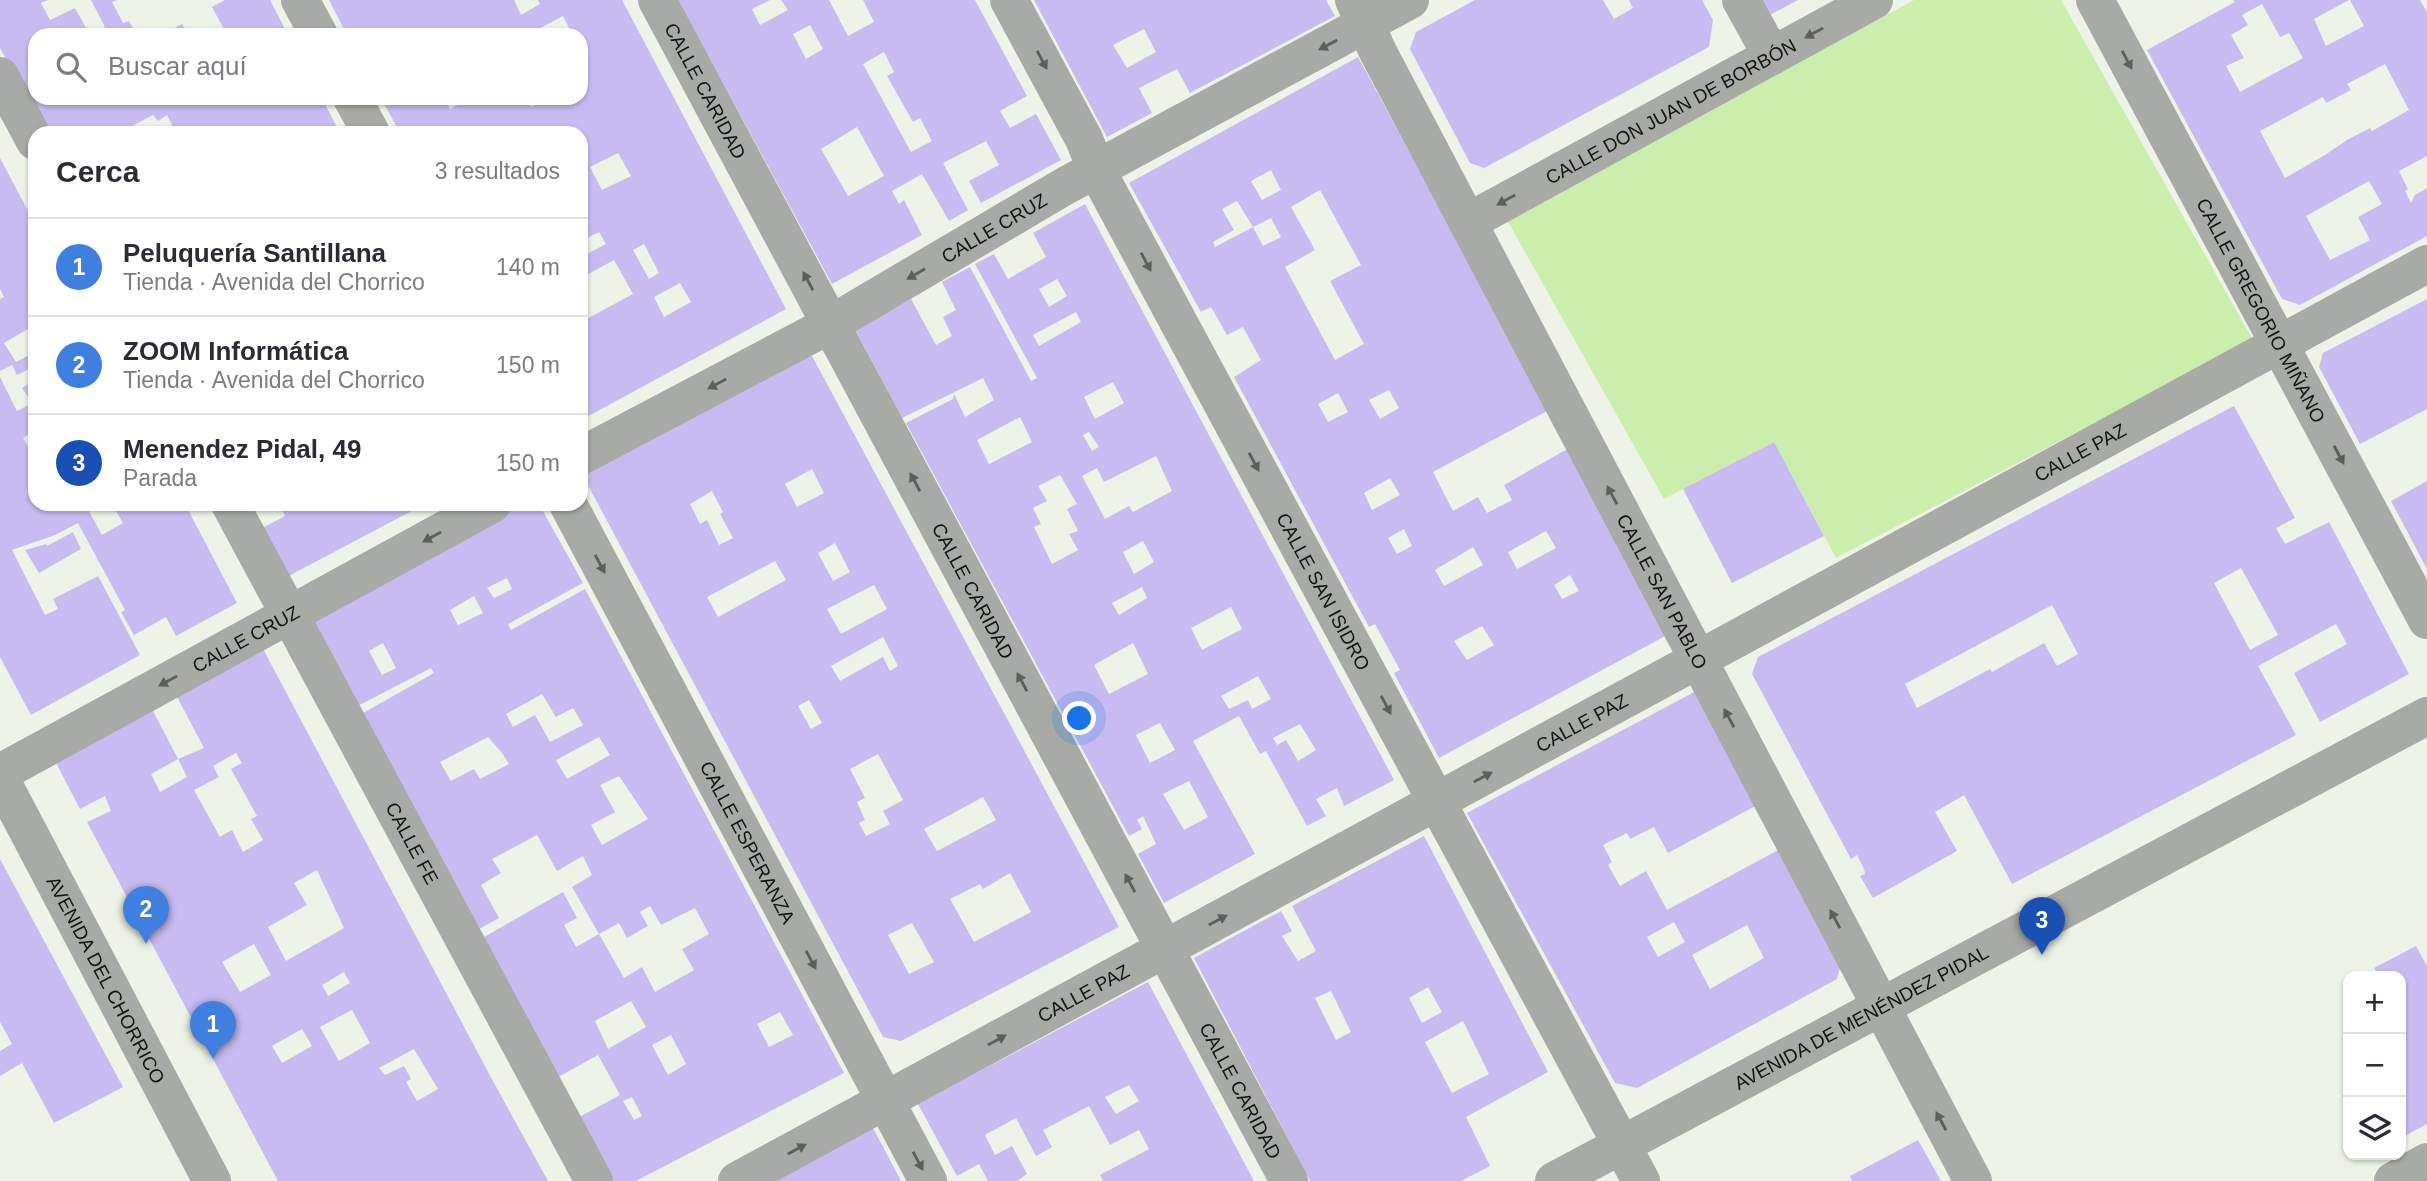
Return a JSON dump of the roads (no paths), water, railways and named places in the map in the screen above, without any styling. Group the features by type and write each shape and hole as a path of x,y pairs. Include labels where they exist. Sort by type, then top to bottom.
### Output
{"street":[{"path":"300,0 315,28"},
{"name":"CALLE CARIDAD","path":"657,0 1289,1181"},
{"name":"CALLE SAN ISIDRO","path":"1009,0 1084,139 1096,169 1641,1181"},
{"name":"CALLE CRUZ","path":"588,452 831,324 1360,12 1410,0"},
{"path":"1741,0 1772,55"},
{"name":"CALLE DON JUAN DE BORBÓN","path":"1468,222 1874,0"},
{"name":"CALLE GREGORIO MIÑANO","path":"2095,0 2427,620"},
{"name":"CALLE SAN PABLO","path":"1360,12 1378,52 1973,1181"},
{"path":"0,76 28,128"},
{"path":"356,105 367,126"},
{"name":"CALLE PAZ","path":"737,1181 2427,264"},
{"name":"CALLE FE","path":"234,511 594,1181"},
{"name":"CALLE CRUZ","path":"0,773 479,511"},
{"name":"CALLE ESPERANZA","path":"572,511 928,1181"},
{"name":"AVENIDA DE MENÉNDEZ PIDAL","path":"1554,1181 2427,716"},
{"name":"AVENIDA DEL CHORRICO","path":"0,778 212,1181"},
{"path":"2393,1181 2427,1162"}],"place":[{"name":"ZOOM Informática","path":"146,944"},
{"name":"Menendez Pidal, 49","path":"2042,955"},
{"name":"Peluquería Santillana","path":"213,1059"}]}
